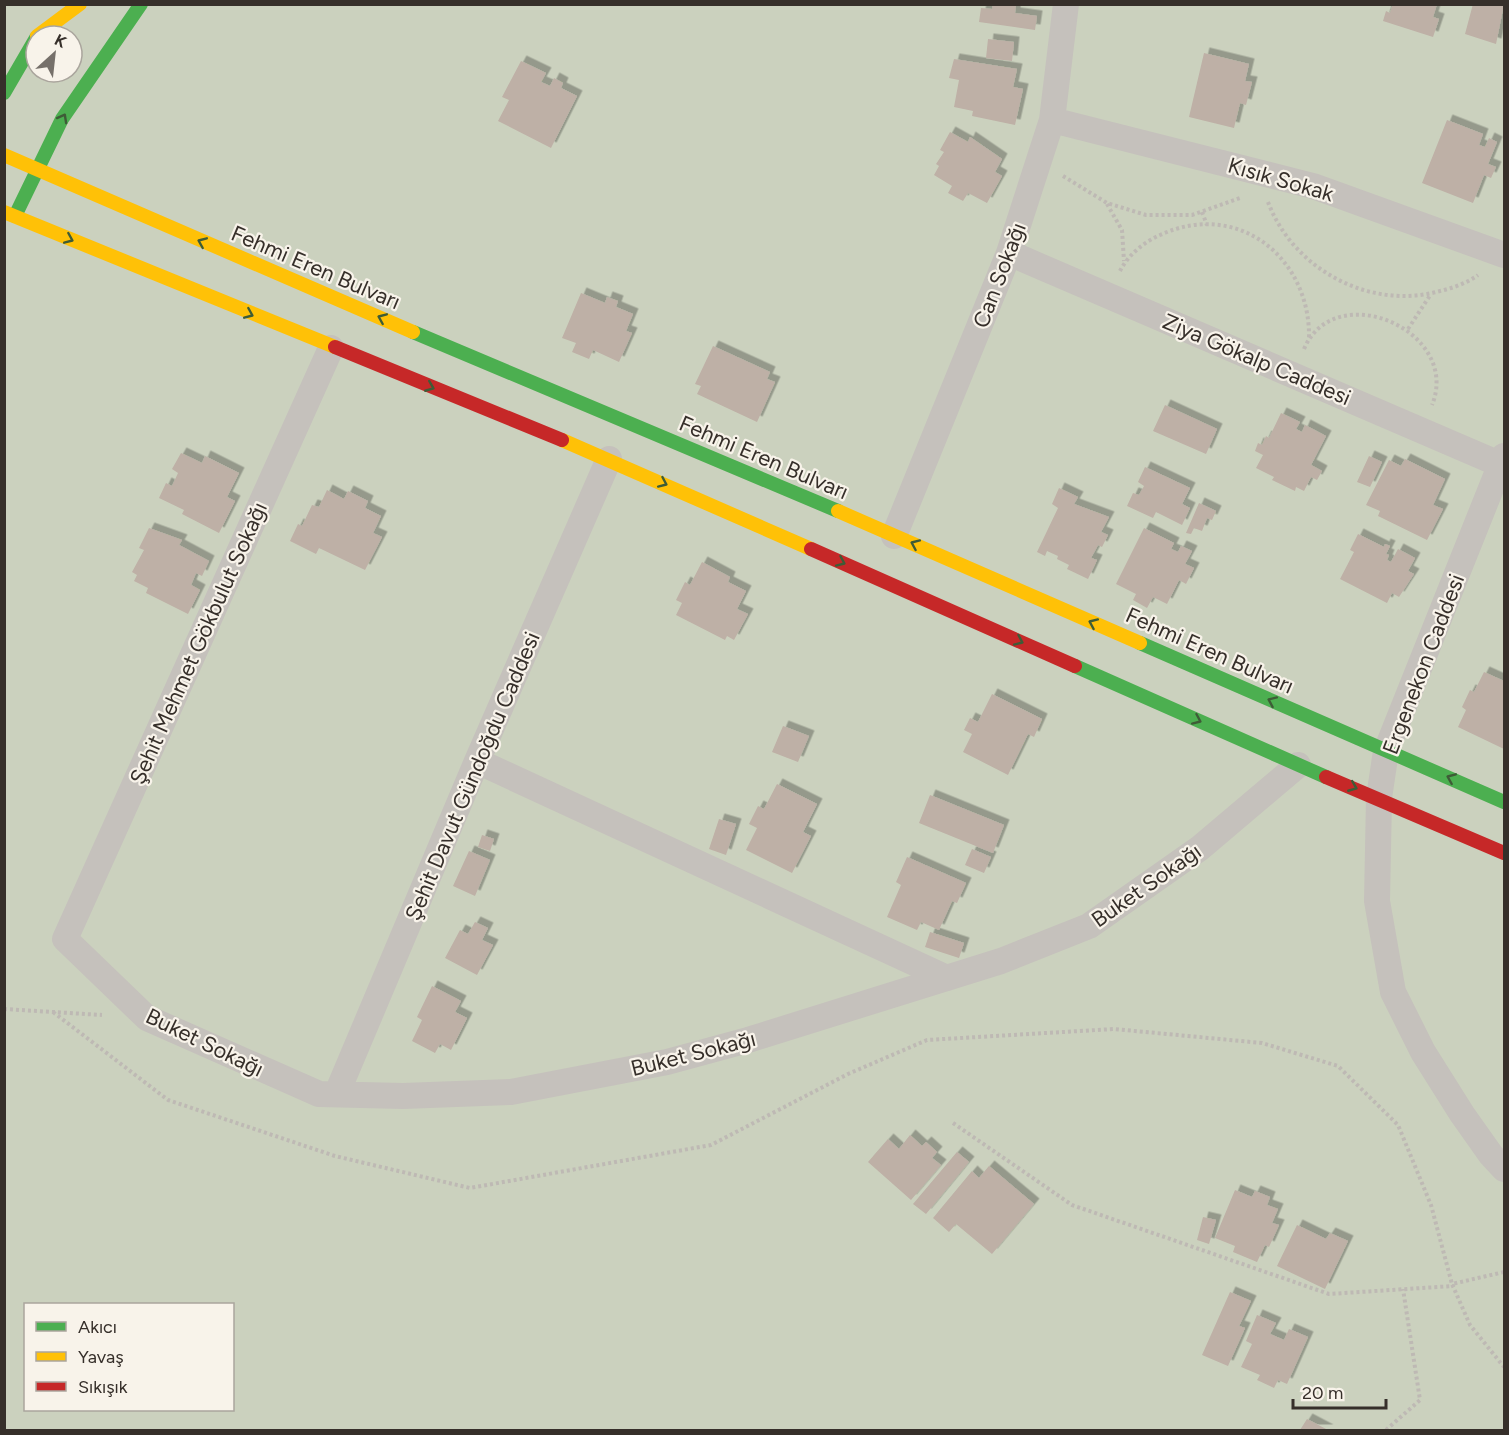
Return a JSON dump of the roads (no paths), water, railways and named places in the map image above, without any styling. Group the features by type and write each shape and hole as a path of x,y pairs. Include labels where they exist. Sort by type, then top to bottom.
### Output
{"street":[{"path":"53,24 80,4"},
{"path":"141,4 62,118 38,171 10,214 331,348 609,459 1299,765 1504,853"},
{"name":"Can Sokağı","path":"894,536 1009,253 1052,120 1066,4"},
{"path":"13,44 24,40"},
{"path":"4,93 24,58"},
{"name":"Kısık Sokak","path":"1052,120 1266,182 1313,186 1499,253"},
{"name":"Fehmi Eren Bulvarı","path":"4,155 894,536 1504,802"},
{"name":"Ziya Gökalp Caddesi","path":"1009,253 1422,430 1504,462"},
{"name":"Şehit Mehmet Gökbulut Sokağı","path":"65,939 331,348"},
{"name":"Şehit Davut Gündoğdu Caddesi","path":"337,1093 477,761 609,459"},
{"name":"Ergenekon Caddesi","path":"1504,462 1386,751 1379,798 1377,901 1393,992 1423,1052 1462,1114 1491,1155 1504,1169"},
{"path":"477,761 946,978"},
{"name":"Buket Sokağı","path":"65,939 147,1018 319,1094 404,1096 511,1092 596,1077 748,1040 1001,961 1089,926 1200,848 1299,765"}]}
